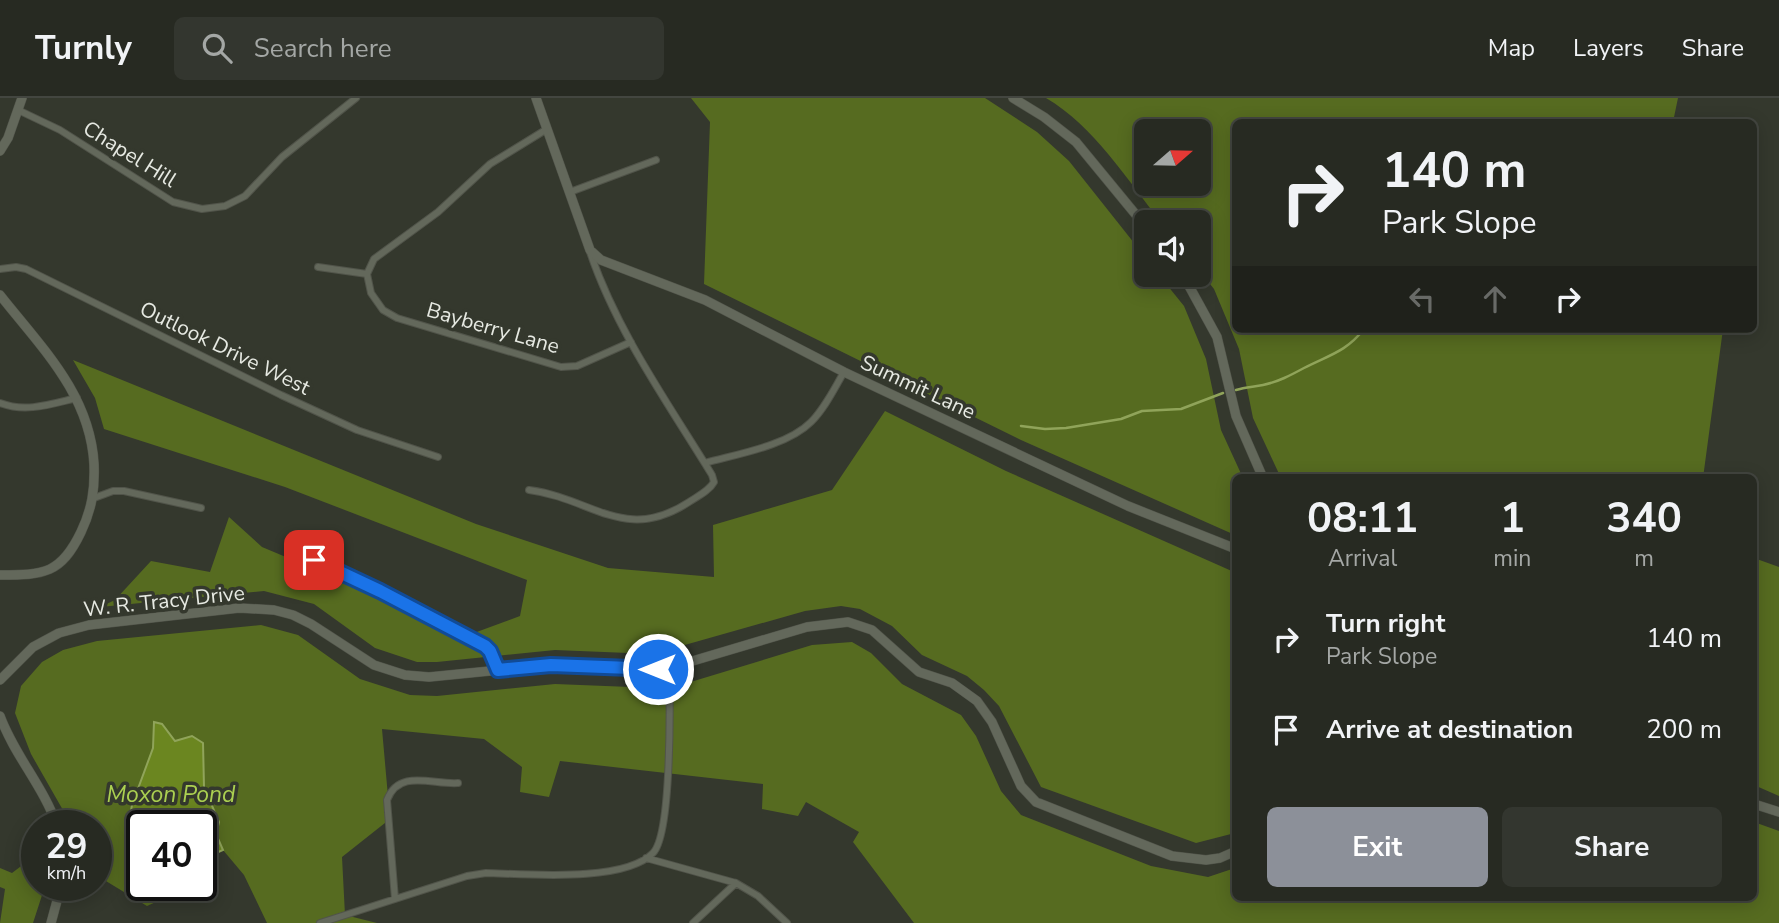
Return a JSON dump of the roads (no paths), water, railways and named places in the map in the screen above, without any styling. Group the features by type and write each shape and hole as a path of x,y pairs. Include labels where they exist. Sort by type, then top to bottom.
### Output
{"street":[{"path":"0,151 8,138 22,98"},
{"name":"Chapel Hill","path":"18,110 60,130 173,202 195,208 210,208 232,203 245,196 282,157 356,98"},
{"path":"528,490 626,519 643,521 674,511 706,491 714,482 631,342 607,296 536,98"},
{"path":"1013,98 1044,117 1076,142 1134,212"},
{"path":"318,267 368,274 378,255 438,212 490,163 547,129"},
{"path":"570,192 656,160"},
{"name":"Summit Lane","path":"590,250 601,260 705,300 844,372 1128,506 1232,547"},
{"name":"Outlook Drive West","path":"0,269 26,269 357,430 438,457"},
{"name":"Bayberry Lane","path":"368,274 371,293 389,314 561,367 577,366 631,342"},
{"path":"1190,287 1217,337 1236,416 1261,474"},
{"path":"0,295 64,375 77,398 91,439 94,498 76,543 59,565 38,574 0,575"},
{"path":"705,463 798,433 816,416 844,372"},
{"path":"0,402 13,407 29,408 77,398"},
{"path":"94,498 113,491 124,491 201,508"},
{"path":"292,550 380,591 485,646 498,670"},
{"name":"W. R. Tracy Drive","path":"0,680 33,647 59,633 89,625 239,608 274,610 293,615 364,660 396,673 439,677 551,665 619,669 669,668 807,627 829,622 856,623 880,635 919,672 952,683 977,701 992,722 1021,786 1035,802 1172,856 1206,860 1232,852"},
{"path":"320,923 477,874 590,874 615,870 654,853 661,838 670,741 669,668"},
{"path":"0,716 19,758 49,810"},
{"path":"395,899 387,800 389,794 399,783 410,779 442,784 458,783"},
{"path":"1757,805 1779,812"},
{"path":"646,858 736,883 758,896 787,923"},
{"path":"693,923 736,883"},
{"path":"51,923 57,901"}],"water":[{"name":"Moxon Pond","path":"154,722 162,724 175,741 192,736 203,743 204,787 214,810 131,810 153,748"},
{"name":"Moxon Pond","path":"217,836 223,850 217,853"}],"waterway":[{"path":"1236,390 1269,384 1289,376 1344,348 1360,333"},
{"path":"1021,426 1066,428 1121,419 1142,411 1181,409 1223,393"}]}
